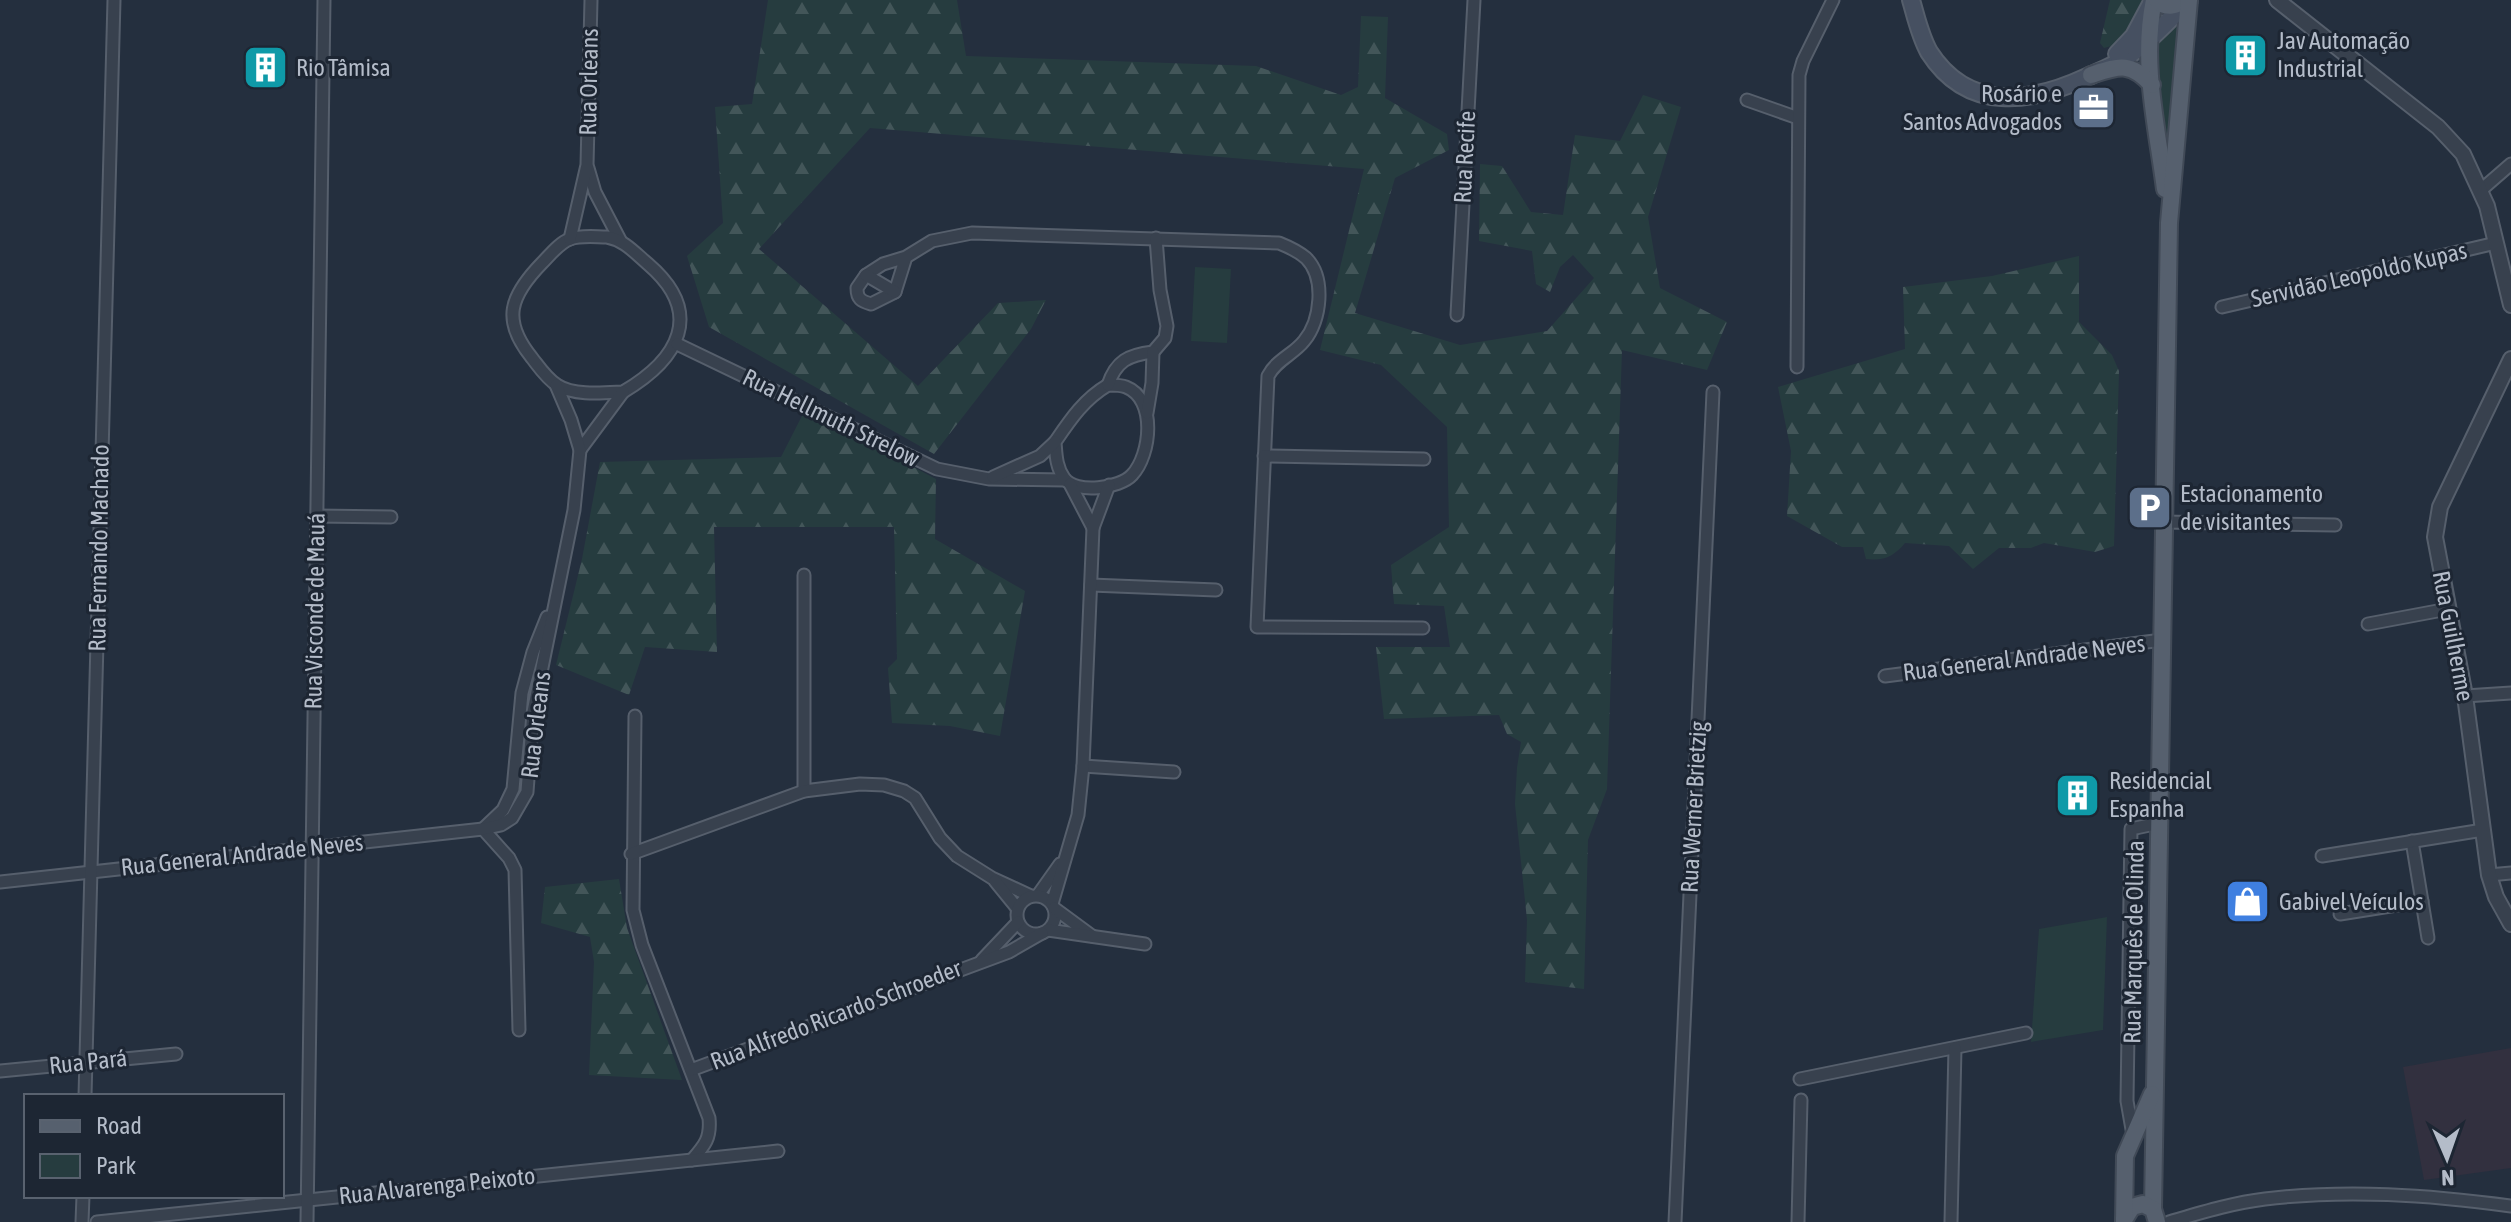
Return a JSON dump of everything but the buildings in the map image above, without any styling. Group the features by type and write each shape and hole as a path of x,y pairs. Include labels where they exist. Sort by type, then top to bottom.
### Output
{"main road":[{"path":"1911,0 1924,41 1938,64 1953,78 1985,94 2012,98 2040,96 2123,60 2189,0"},
{"path":"2091,75 2134,36 2155,0 2165,6 2189,0"},
{"name":"Rua Marquês de Olinda","path":"2155,0 2148,40 2169,223"},
{"name":"Rua Marquês de Olinda","path":"2155,1216 2169,223 2189,0"},
{"path":"2091,75 2131,67 2152,85"},
{"name":"Rua Marquês de Olinda","path":"2124,1222 2125,1156 2156,1085"},
{"path":"2133,1135 2154,1155"},
{"path":"2124,1222 2132,1207 2143,1204 2155,1216"}],"street":[{"name":"Rua Fernando Machado","path":"85,1094 114,0"},
{"name":"Rua Visconde de Mauá","path":"307,1222 324,0"},
{"name":"Rua Orleans","path":"570,239 587,165 591,0"},
{"name":"Rua Recife","path":"1457,315 1474,0"},
{"path":"1797,367 1799,75 1833,0"},
{"path":"2277,0 2445,133 2463,154 2481,190 2511,305"},
{"path":"1747,100 1798,118"},
{"path":"2481,190 2511,164"},
{"name":"Rua Orleans","path":"587,165 595,192 620,240"},
{"path":"906,257 895,292 871,304 861,302 857,288 866,275 883,264 906,257 932,241 972,233 1279,243 1294,249 1308,260 1317,276 1319,297 1311,331 1303,343 1268,376 1257,627 1423,628"},
{"path":"607,237 620,240 653,268 674,297 680,314 677,344 669,356 623,392 571,391 556,385 521,344 513,328 512,309 517,292 525,280 570,239 607,237"},
{"path":"1068,482 1082,487 1119,484 1132,475 1143,457 1153,352 1165,338 1167,326 1160,290 1156,238"},
{"name":"Servidão Leopoldo Kupas","path":"2222,307 2496,243"},
{"path":"866,275 895,292"},
{"name":"Rua Hellmuth Strelow","path":"677,344 937,469 989,479 1068,482"},
{"path":"1108,385 1112,371 1120,361 1134,354 1153,352"},
{"name":"Rua Guilherme","path":"2511,359 2440,507 2435,537 2465,696 2489,875 2496,897 2511,924"},
{"name":"Rua Orleans","path":"483,829 501,825 512,818 527,792 533,712 569,542 580,450 556,385"},
{"path":"989,479 1040,456 1055,442 1074,413 1093,393 1108,385 1125,386 1138,395 1147,413"},
{"name":"Rua Orleans","path":"580,450 623,392"},
{"name":"Rua Werner Brietzig","path":"1675,1222 1713,392"},
{"path":"1055,442 1059,468 1093,528"},
{"path":"1264,456 1424,459"},
{"path":"1045,931 1055,920 1053,906 1078,815 1083,766 1093,528 1109,485"},
{"path":"317,516 391,517"},
{"path":"2164,522 2335,525"},
{"path":"804,575 804,791"},
{"path":"1091,585 1216,590"},
{"path":"2368,624 2448,609"},
{"name":"Rua General Andrade Neves","path":"1885,676 2162,640"},
{"path":"2465,696 2511,693"},
{"path":"635,716 631,854 633,910 636,926 709,1118 707,1143 692,1160"},
{"path":"1083,766 1174,772"},
{"path":"631,854 804,791 860,784 884,785 915,798 940,838 957,856 992,878 1053,906 1095,939"},
{"path":"2133,1135 2127,1101 2131,829 2159,823"},
{"name":"Rua General Andrade Neves","path":"0,882 483,829"},
{"path":"483,829 509,858 515,870 519,1030"},
{"path":"2322,856 2483,830"},
{"path":"2412,841 2428,938"},
{"path":"1017,908 1034,896 1065,857"},
{"path":"2489,875 2511,873"},
{"path":"992,878 1017,908 1018,922 1025,931 1145,944"},
{"path":"2340,914 2422,901"},
{"name":"Rua Alfredo Ricardo Schroeder","path":"982,960 1018,922"},
{"name":"Rua Alfredo Ricardo Schroeder","path":"691,1070 1009,952 1045,931"},
{"path":"1800,1079 2026,1033"},
{"path":"1951,1222 1955,1048"},
{"name":"Rua Pará","path":"0,1071 176,1054"},
{"path":"1798,1222 1801,1100"},
{"name":"Rua Alvarenga Peixoto","path":"97,1222 778,1151"},
{"path":"2169,1222 2262,1199 2307,1195 2398,1194 2511,1206"},
{"path":"82,1222 83,1198"}],"shaded area":[{"path":"2511,1048 2511,1168 2424,1180 2403,1067"}],"green space":[{"path":"768,0 957,0 966,56 1256,66 1341,95 1358,87 1361,16 1388,17 1385,98 1447,134 1449,150 1395,178 1355,313 1460,345 1547,331 1594,278 1573,255 1560,267 1550,292 1536,284 1532,251 1479,241 1480,164 1502,166 1531,212 1563,215 1575,135 1620,141 1643,95 1681,107 1648,217 1660,288 1727,322 1707,370 1622,350 1607,789 1588,840 1584,989 1525,982 1527,920 1515,804 1521,742 1507,734 1499,715 1384,719 1376,647 1450,647 1444,606 1394,604 1391,565 1449,527 1447,427 1381,365 1320,350 1364,169 870,128 759,249 918,386 998,303 1046,300 1031,329 934,454 709,327 687,256 723,223 715,107 752,104"},
{"path":"2110,0 2142,0 2119,44 2104,48 2100,43"},
{"path":"2176,23 2179,25 2168,183 2155,43"},
{"path":"2079,256 2079,322 2112,355 2119,371 2114,546 2095,552 2044,543 2031,548 1999,548 1973,569 1949,546 1905,543 1888,557 1866,559 1863,547 1842,547 1787,516 1791,451 1778,387 1905,349 1903,287 1992,276"},
{"path":"1195,267 1231,269 1227,343 1191,341"},
{"path":"805,410 936,479 935,539 1025,591 1000,736 950,726 892,723 888,668 897,659 894,527 714,527 717,652 645,647 629,695 556,665 582,559 600,462 781,457"},
{"path":"619,879 627,928 682,1080 589,1075 594,962 590,937 541,923 545,887"},
{"path":"2107,917 2103,1030 2031,1042 2039,929"}],"place":[{"name":"Jav Automação Industrial","path":"2246,55"},
{"name":"Rio Tâmisa","path":"265,68"},
{"name":"Rosário e Santos Advogados","path":"2093,108"},
{"name":"Estacionamento de visitantes","path":"2149,508"},
{"name":"Residencial Espanha","path":"2078,795"},
{"name":"Gabivel Veículos","path":"2248,902"}]}
